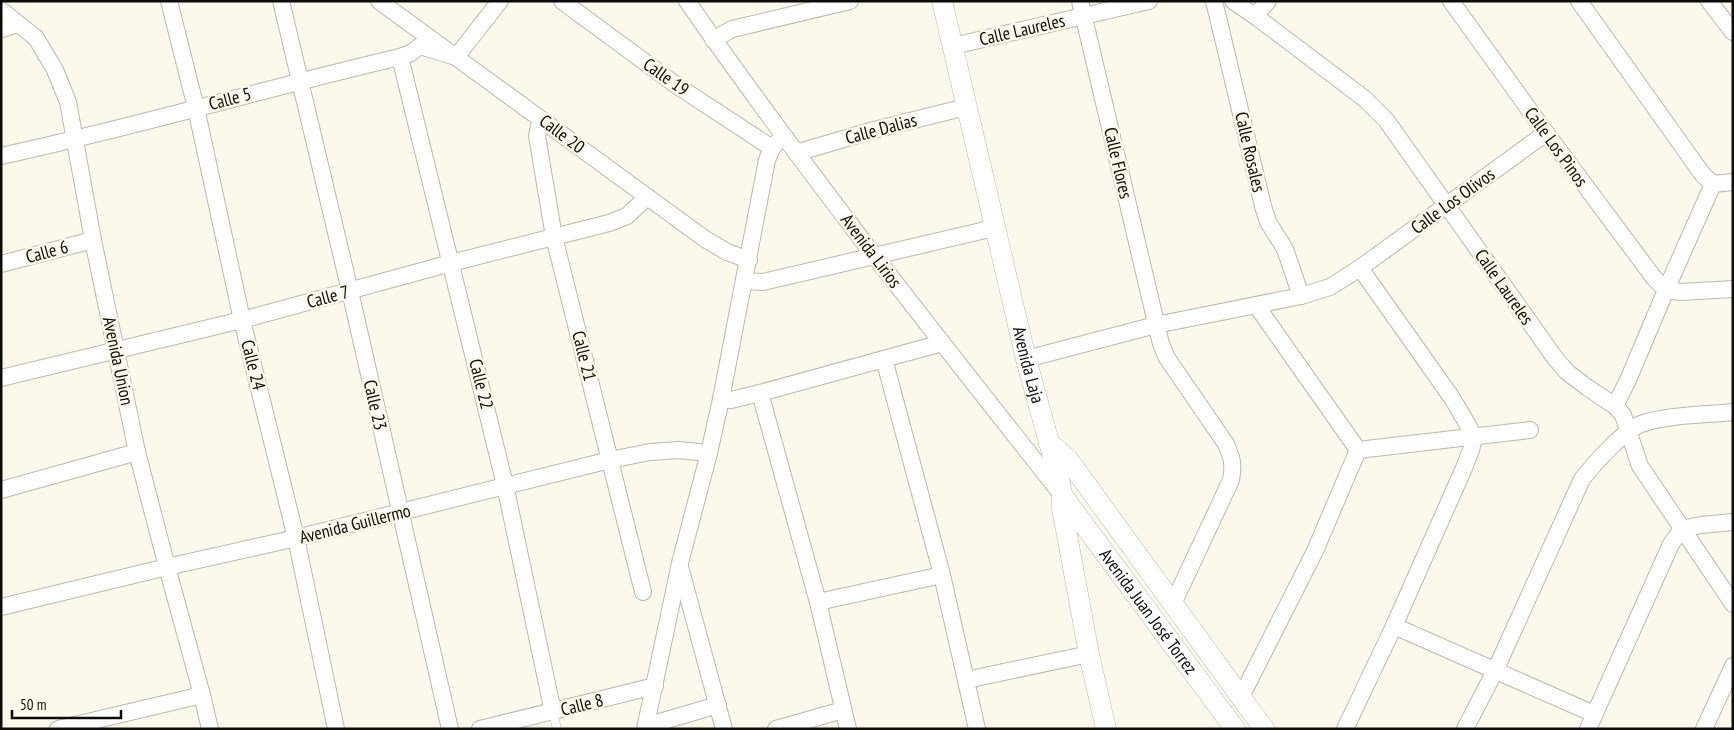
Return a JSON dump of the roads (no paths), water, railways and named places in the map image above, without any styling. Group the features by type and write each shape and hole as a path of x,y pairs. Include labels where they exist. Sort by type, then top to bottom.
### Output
{"street":[{"name":"Calle 24","path":"169,1 196,108 242,320 296,538 336,729"},
{"name":"Calle 23","path":"281,1 350,291 450,729"},
{"name":"Calle 20","path":"379,1 646,198 705,239 727,252 748,260"},
{"path":"456,57 500,1"},
{"name":"Calle 19","path":"562,1 676,84 778,142"},
{"name":"Avenida Lirios","path":"687,1 778,142 796,153 1062,495"},
{"path":"713,40 732,29 805,6 850,1"},
{"name":"Avenida Laja","path":"942,1 994,228 1062,495 1062,508 1089,654 1106,729"},
{"name":"Calle Laureles","path":"953,46 1082,8 1149,1"},
{"name":"Calle Rosales","path":"1214,1 1263,206 1268,222 1285,248 1301,296"},
{"name":"Calle Laureles","path":"1234,1 1366,99 1386,120 1555,358 1567,372 1616,406 1623,415 1640,466 1733,604"},
{"path":"1256,16 1268,1"},
{"name":"Calle Los Pinos","path":"1451,1 1631,249 1666,290"},
{"path":"1579,1 1704,175 1714,184 1733,182"},
{"path":"1709,1 1733,32"},
{"name":"Calle Flores","path":"1082,8 1156,325 1167,358 1226,444 1232,456 1234,466 1231,480 1173,604"},
{"name":"Avenida Union","path":"1,10 36,38 55,70 68,102 93,240 137,452 210,729"},
{"path":"1,29 18,24"},
{"name":"Calle 5","path":"1,156 76,140 300,80 400,57 420,46 456,57"},
{"name":"Calle 22","path":"400,57 505,485 553,712"},
{"name":"Calle Dalias","path":"796,153 874,130 966,107"},
{"name":"Calle 21","path":"542,120 537,136 554,237 644,592"},
{"name":"Calle Los Olivos","path":"1026,359 1156,325 1301,296 1330,287 1360,268 1546,133"},
{"path":"645,727 680,563 722,399 767,160 778,142"},
{"path":"1616,406 1714,184"},
{"name":"Calle 7","path":"1,378 242,320 451,263 609,223 627,216 638,208 646,198"},
{"path":"745,281 763,282 994,228"},
{"name":"Calle 6","path":"1,264 93,240"},
{"path":"1345,729 1394,626 1464,468 1474,437 1452,398 1360,268"},
{"path":"1666,290 1696,292 1733,289"},
{"path":"1256,305 1358,450"},
{"path":"722,399 731,400 760,393 942,343"},
{"path":"884,359 942,575 977,729"},
{"path":"760,393 818,602 848,729"},
{"path":"1465,729 1495,671 1582,479 1592,466 1629,432 1640,425 1658,420 1733,412"},
{"path":"1358,450 1530,430"},
{"path":"1049,443 1067,458 1264,729"},
{"name":"Avenida Guillermo","path":"1,607 400,513 610,460 650,452 678,450 709,453"},
{"path":"1241,697 1315,551 1358,450"},
{"path":"1,490 137,452"},
{"name":"Avenida Juan José Torrez","path":"1062,495 1235,729"},
{"path":"1394,626 1495,671 1591,721 1671,544 1682,529 1733,522"},
{"path":"680,563 724,729"},
{"path":"818,602 942,575"},
{"path":"966,680 1089,654"},
{"path":"1704,729 1733,666"},
{"name":"Calle 8","path":"480,729 655,686"},
{"path":"58,729 202,695"},
{"path":"645,727 718,705"},
{"path":"776,729 843,710"}],"lane":[{"path":"553,712 557,729"}]}
